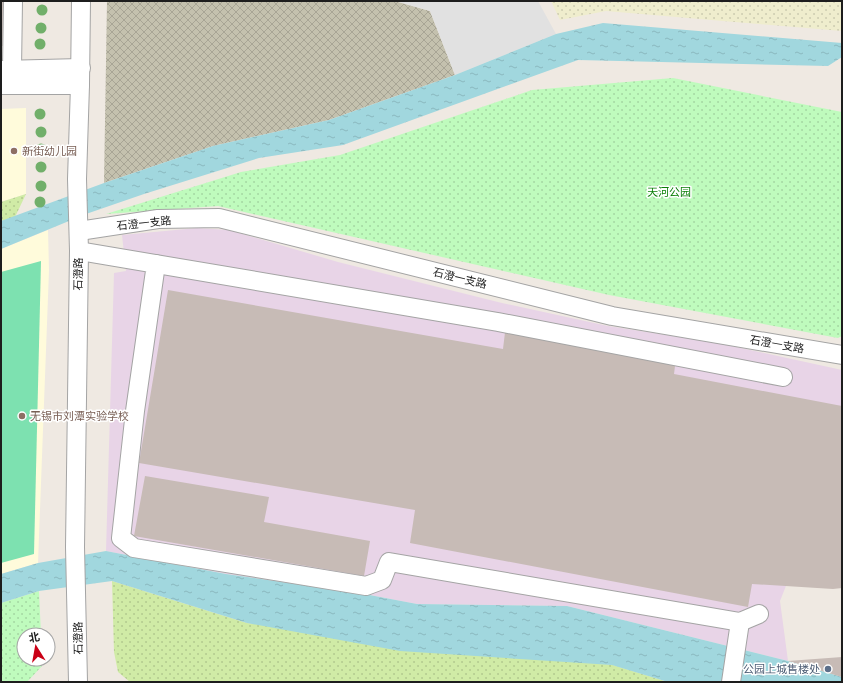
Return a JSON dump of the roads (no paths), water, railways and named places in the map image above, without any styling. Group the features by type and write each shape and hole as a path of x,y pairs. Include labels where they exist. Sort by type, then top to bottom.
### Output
{"street":[{"path":"13,1 6,69 80,77"},
{"name":"石澄路","path":"78,682 75,548 78,250 77,179 81,1"},
{"path":"1,85 80,77"},
{"name":"石澄一支路","path":"78,231 158,219 219,218 612,316 842,355"},
{"path":"78,250 498,322 783,378"},
{"path":"156,264 135,411 121,538 134,548 366,586 382,580 389,562 740,622 759,614"},
{"path":"731,682 740,622"}],"water":[{"path":"603,23 842,43 842,57 828,66 578,60 343,145 259,158 144,194 86,214 1,249 1,221 104,183 213,146 329,120 455,75 556,34"},
{"path":"106,551 226,574 359,593 417,604 567,606 788,661 842,677 842,682 668,682 612,665 400,651 247,623 112,581 39,591 1,603 1,574 38,563"}],"place":[{"name":"新街幼儿园","path":"14,151"},
{"name":"无锡市刘潭实验学校","path":"22,416"},
{"name":"公园上城售楼处","path":"828,669"}],"park label":[{"name":"天河公园","path":"669,192"}]}
